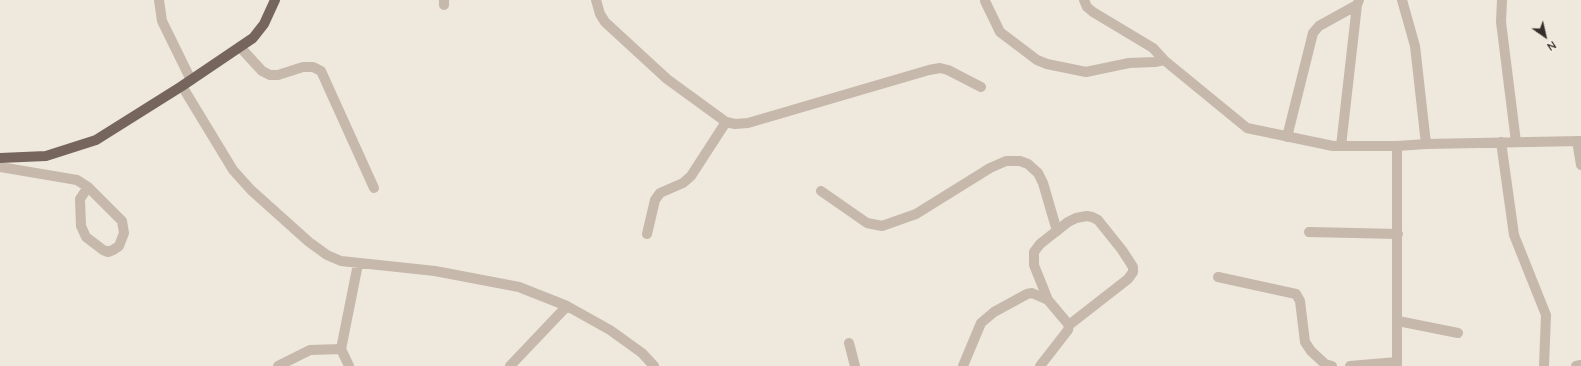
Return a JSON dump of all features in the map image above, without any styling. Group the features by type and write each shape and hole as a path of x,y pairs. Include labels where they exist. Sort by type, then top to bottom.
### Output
{"main road":[{"path":"0,158 46,156 96,140 187,83 253,38 264,24 275,0"}],"street":[{"path":"159,0 162,20 187,83 233,170 251,190 309,242 327,255 341,261 435,271 519,287 567,306 610,330 642,353 654,366"},
{"path":"596,0 600,14 611,28 667,79 726,122 735,124 748,123 940,68 948,70 982,87"},
{"path":"1084,0 1093,12 1153,48 1164,60 1246,128 1327,145 1341,146 1579,141 1581,165"},
{"path":"1402,0 1415,46 1426,144"},
{"path":"1502,0 1501,22 1516,142"},
{"path":"985,1 1000,32 1037,60 1047,64 1086,72 1128,63 1155,62 1164,60"},
{"path":"1287,137 1312,34 1319,26 1358,2"},
{"path":"1341,146 1358,2"},
{"path":"240,47 262,71 270,75 278,75 303,67 313,67 321,70 374,188"},
{"path":"647,234 655,200 660,193 683,182 691,176 726,122"},
{"path":"1501,142 1514,235 1546,315 1544,366"},
{"path":"1350,366 1397,364 1397,146"},
{"path":"821,191 867,223 882,226 916,214 990,168 1006,161 1020,161 1028,164 1038,173 1043,183 1057,231"},
{"path":"0,167 77,180 88,187 122,221 124,233 119,246 108,252 86,237 81,226 80,199 88,187"},
{"path":"1040,366 1068,330 1069,325 1128,279 1133,272 1132,267 1122,250 1098,220 1087,216 1076,218 1040,244 1034,252 1033,259 1048,300 1069,325"},
{"path":"1309,232 1398,234"},
{"path":"348,366 341,349 358,264"},
{"path":"1218,277 1296,294 1300,301 1304,342 1320,360 1332,366"},
{"path":"963,366 981,323 994,312 1027,294 1032,294 1048,300"},
{"path":"510,366 567,306"},
{"path":"1398,321 1458,333"},
{"path":"849,343 855,366"},
{"path":"278,366 310,350 341,349"},
{"path":"1576,366 1581,365"}]}
